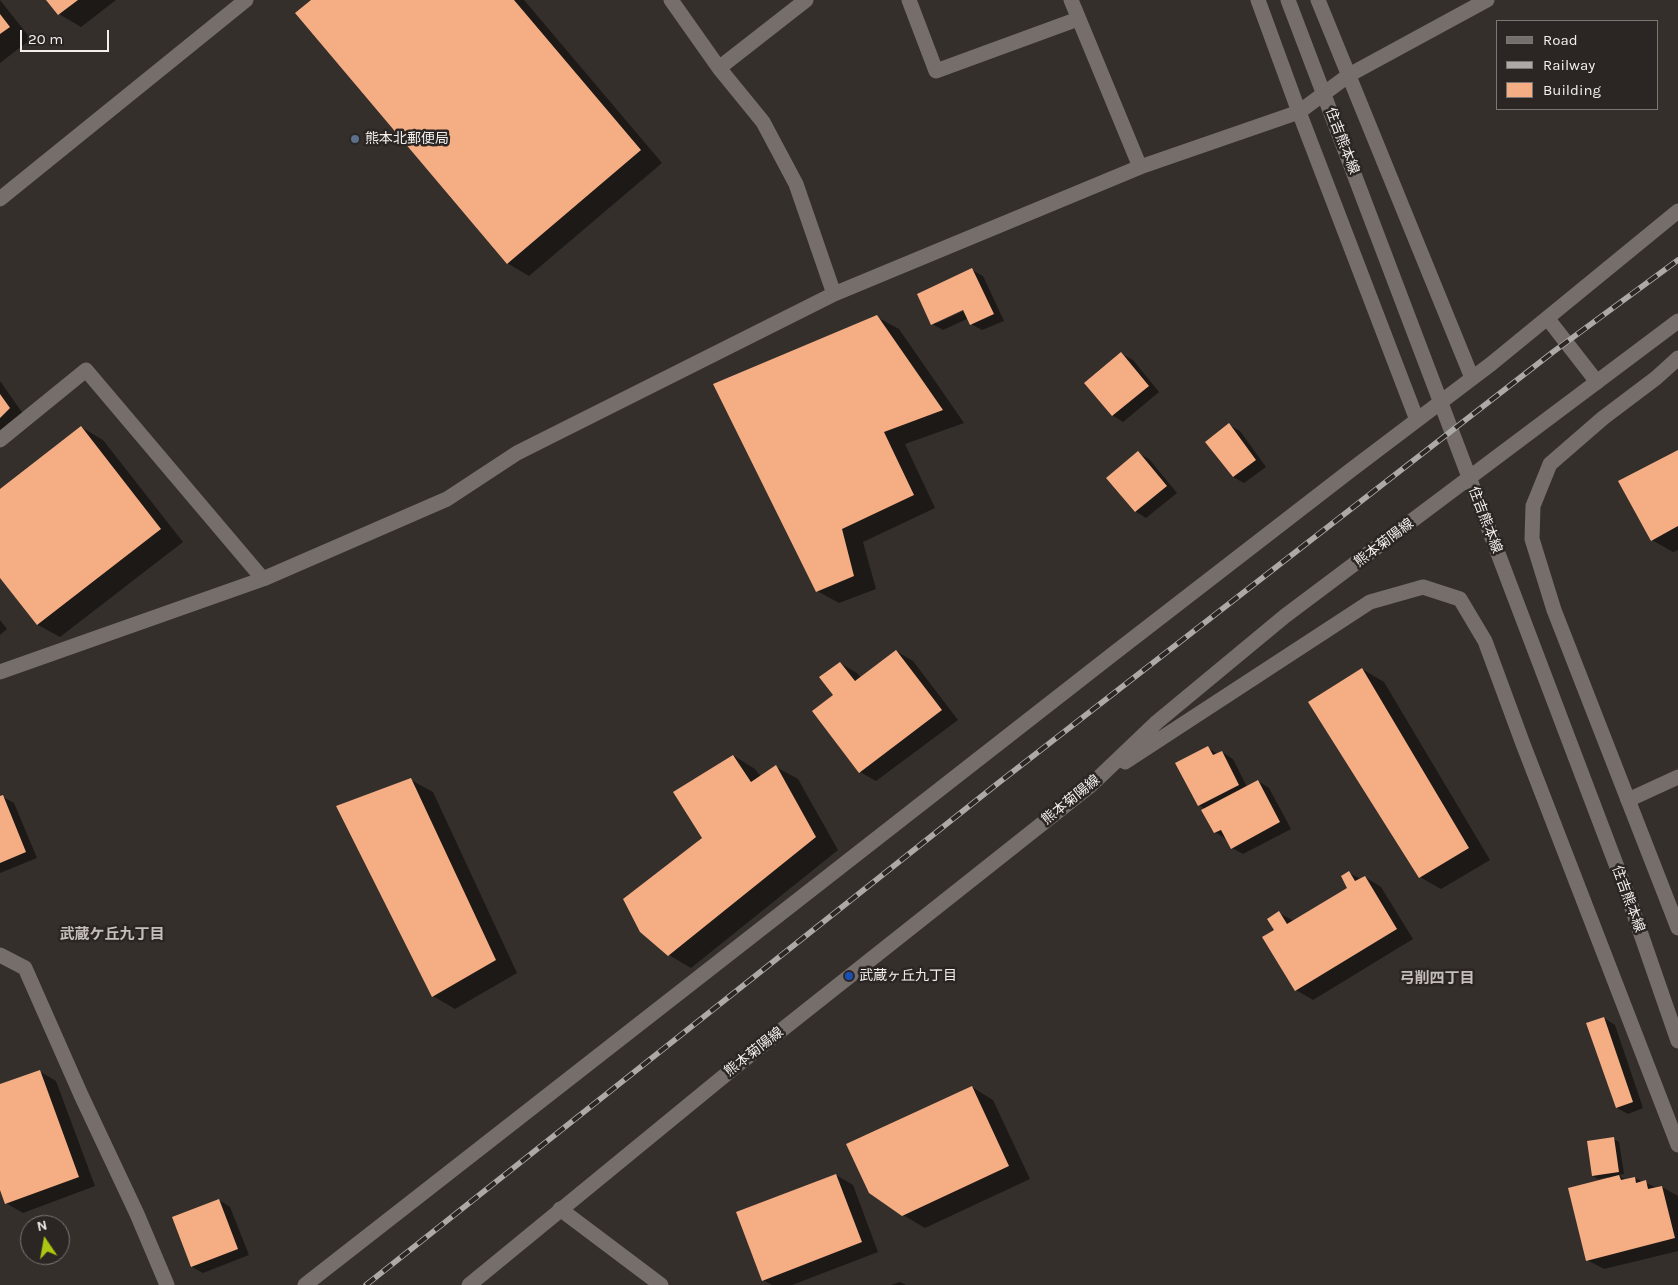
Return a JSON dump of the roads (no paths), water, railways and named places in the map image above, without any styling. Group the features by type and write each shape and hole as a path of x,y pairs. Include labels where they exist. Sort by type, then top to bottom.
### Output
{"street":[{"path":"0,199 246,0"},
{"path":"671,0 719,68 763,122 796,184 834,294"},
{"path":"719,68 806,0"},
{"path":"909,0 936,70 1078,19"},
{"path":"1071,0 1140,167"},
{"path":"1258,0 1417,420"},
{"name":"住吉熊本線","path":"1288,0 1625,888 1678,1041"},
{"path":"1318,0 1472,378"},
{"path":"0,672 263,579 447,499 517,453 834,294 1140,167 1299,112 1349,75 1487,0"},
{"path":"305,1285 1105,660 1548,320 1626,252 1678,211"},
{"path":"1548,320 1597,382"},
{"name":"熊本菊陽線","path":"469,1285 735,1067 1091,785 1157,722 1285,616 1678,321"},
{"path":"1678,358 1656,378 1603,418 1550,464 1533,506 1532,539 1554,610 1678,928"},
{"path":"0,440 86,370 263,579"},
{"path":"1091,785 1370,602 1423,586 1460,599 1485,641 1530,763 1678,1145"},
{"path":"1628,800 1678,777"},
{"path":"0,955 25,968 81,1095 137,1214 167,1285"},
{"path":"560,1209 661,1285"}],"railway":[{"path":"366,1285 997,784 1553,352 1678,260"}],"place":[{"name":"熊本北郵便局","path":"355,139"},
{"name":"武蔵ヶ丘九丁目","path":"849,976"}],"district":[{"name":"武蔵ケ丘九丁目","path":"112,935"},
{"name":"弓削四丁目","path":"1437,979"}]}
